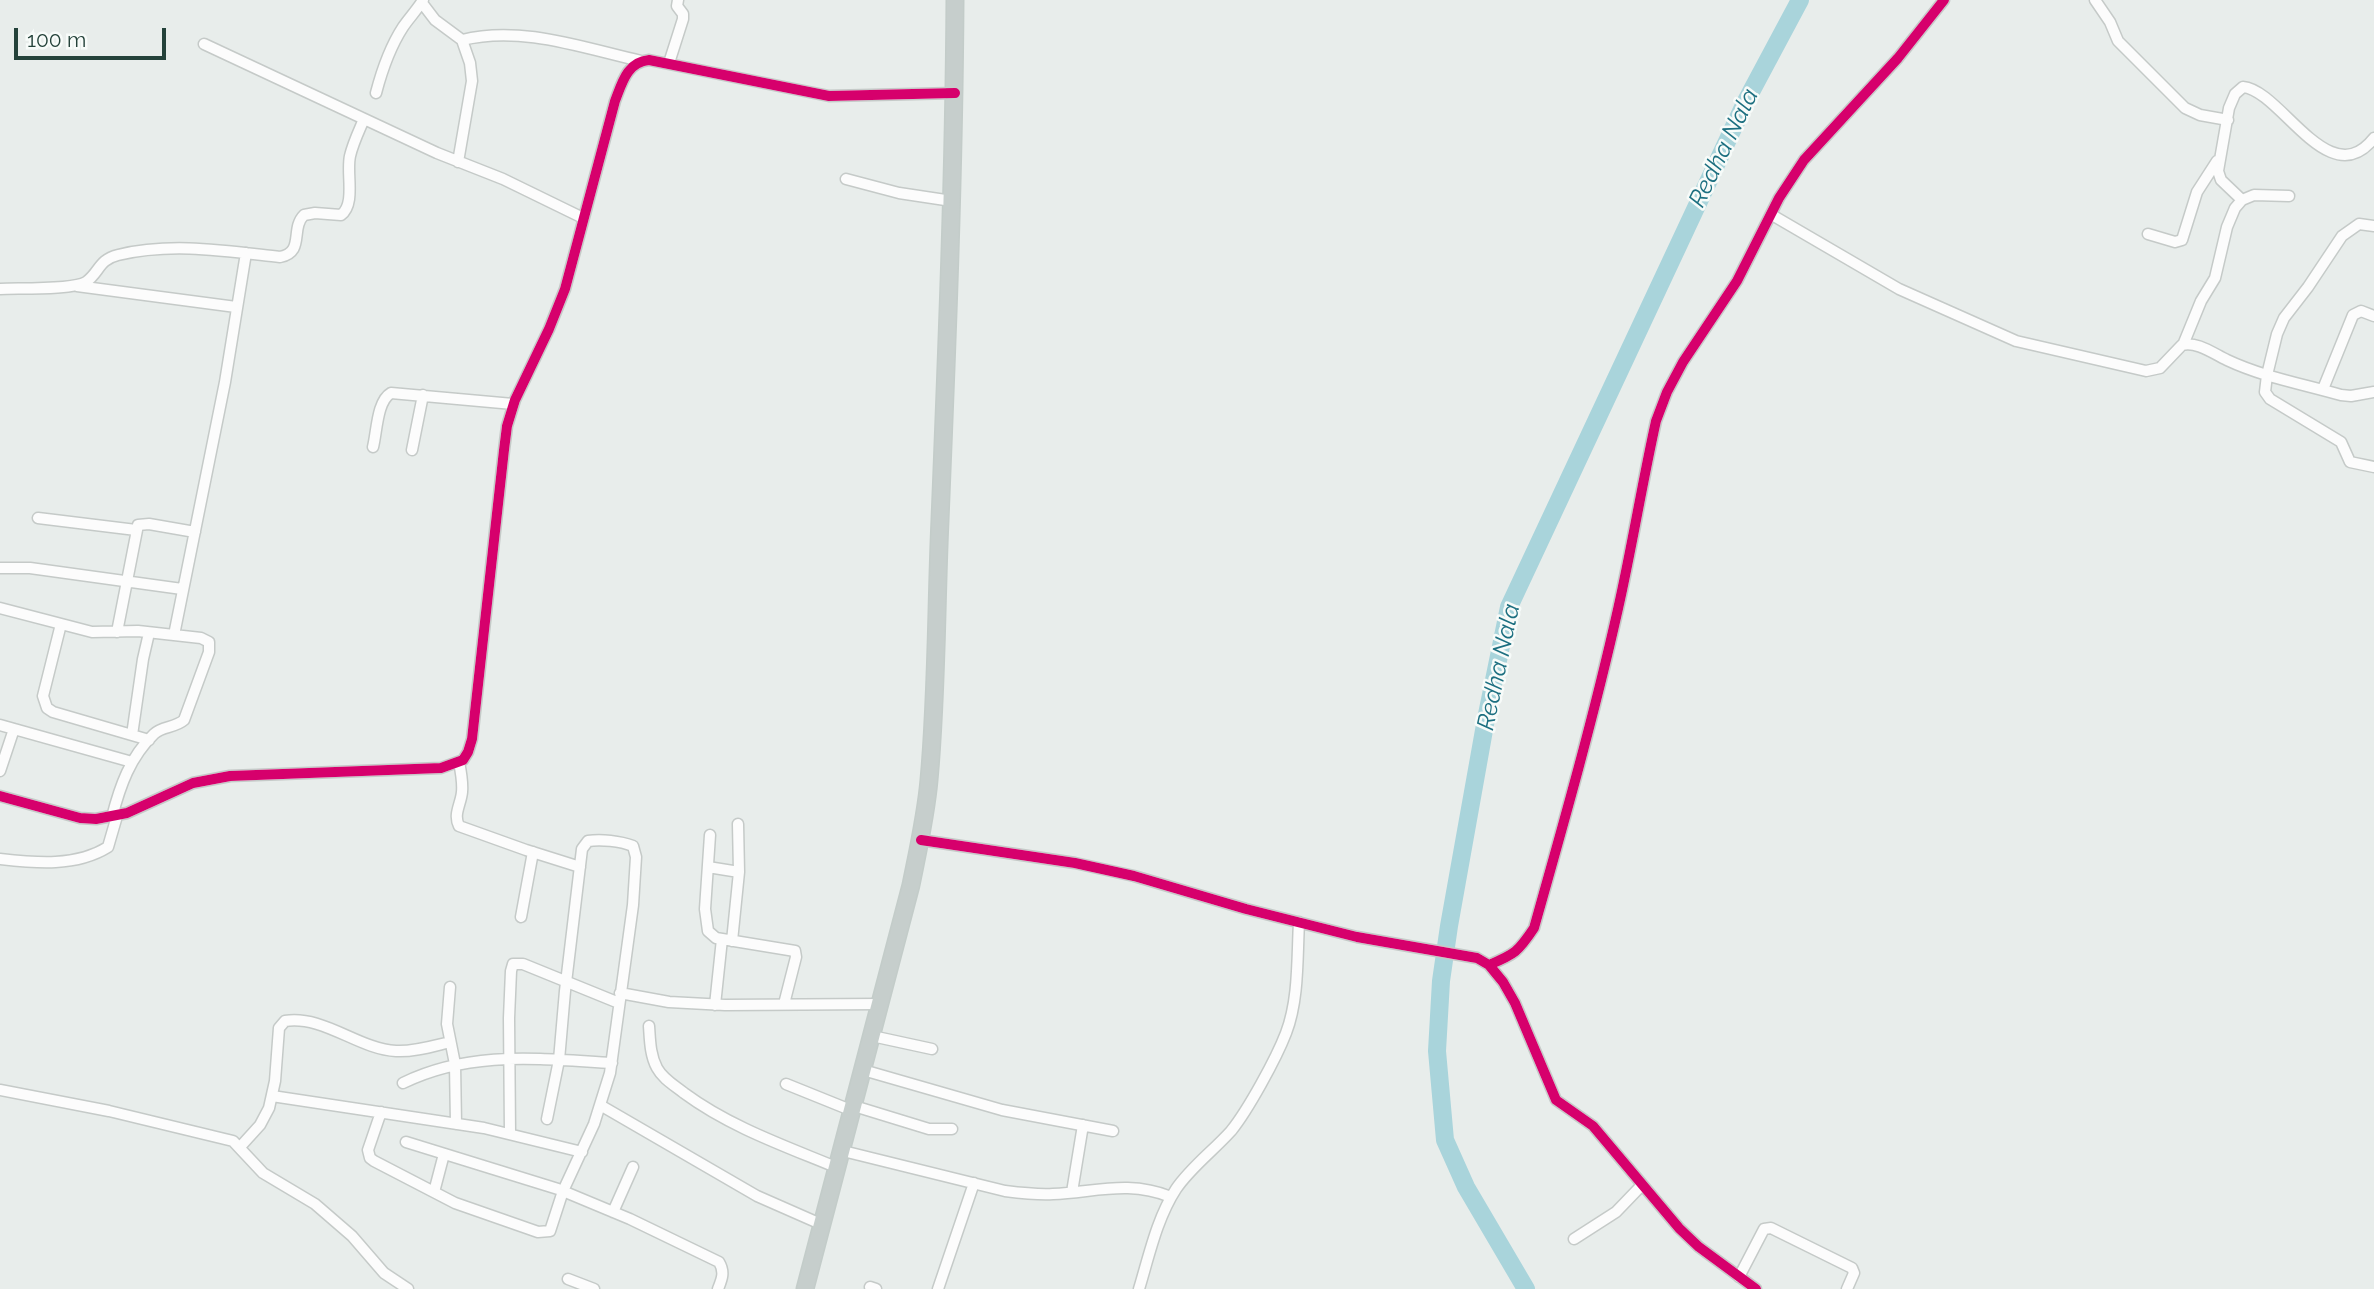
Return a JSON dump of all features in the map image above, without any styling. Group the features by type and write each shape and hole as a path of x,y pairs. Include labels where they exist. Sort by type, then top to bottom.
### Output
{"highway":[{"path":"805,1289 880,1004 920,840 929,781 936,659 952,201 955,0"}],"street":[{"path":"669,63 683,19 677,6 678,0"},
{"path":"1489,965 1521,948 1534,928 1573,791 1609,646 1656,421 1667,392 1683,362 1737,281 1779,198 1804,160 1898,58 1944,0"},
{"path":"2095,0 2110,22 2118,41 2185,108 2200,115 2228,120"},
{"path":"376,93 394,43 402,28 423,2 435,20 462,40 470,63 472,81 458,162"},
{"path":"462,40 488,34 515,34 829,96 954,93"},
{"path":"204,44 583,218"},
{"path":"0,796 80,818 114,817 193,783 230,776 441,768 459,762 468,752 472,739 504,450 513,404 559,307 615,101 629,70 642,61"},
{"path":"2242,200 2219,176 2219,158 2229,108 2235,94 2243,87 2256,91 2311,141 2329,150 2343,155 2354,155 2374,138"},
{"path":"76,286 90,278 107,258 121,254 163,248 280,257 287,255 295,247 298,223 304,215 341,215 346,211 349,160 364,119"},
{"path":"2148,234 2175,242 2182,240 2197,192 2219,158"},
{"path":"846,179 952,201"},
{"path":"1772,215 1899,289 2025,344 2146,371 2160,368 2183,345 2201,301 2215,278 2227,227 2242,200 2254,195 2289,196"},
{"path":"2374,226 2359,224 2348,230 2284,318 2277,334 2265,392 2270,399 2341,442 2350,462 2374,467"},
{"path":"174,635 225,382 246,253"},
{"path":"0,289 76,286 236,307"},
{"path":"2323,389 2353,315 2361,311 2374,316"},
{"path":"2183,345 2193,344 2267,375 2351,396 2374,391"},
{"path":"373,447 382,404 387,395 397,393 513,404"},
{"path":"412,450 423,395"},
{"path":"38,518 136,530"},
{"path":"117,632 138,525 149,524 195,532"},
{"path":"0,568 30,568 183,589"},
{"path":"0,608 92,632 174,635 206,639 209,642 209,652 184,720 175,727 160,730 132,762 120,787 108,847 97,853 56,863 0,859"},
{"path":"61,624 43,696 47,708 149,740"},
{"path":"132,735 149,633"},
{"path":"0,725 132,762"},
{"path":"0,771 14,729"},
{"path":"459,762 462,782 457,815 459,826 580,867"},
{"path":"715,1005 739,872 738,824"},
{"path":"710,835 705,923 711,936 795,951 796,957 784,1004"},
{"path":"920,840 1075,863 1134,876 1357,937 1477,958 1489,965 1516,1003 1556,1100 1593,1126 1679,1228 1699,1247 1756,1289"},
{"path":"381,1112 368,1150 370,1158 455,1203 543,1233 550,1231 600,1105 612,1063 633,905 636,857 635,850 625,843 588,841 582,849 559,1060 547,1119"},
{"path":"521,917 533,852"},
{"path":"708,867 739,872"},
{"path":"1139,1289 1152,1244 1171,1197 1187,1174 1233,1128 1285,1035 1291,1018 1299,922"},
{"path":"510,1133 509,1018 513,964 523,964 566,982 620,998 715,1005 880,1004"},
{"path":"450,986 447,1024 455,1064 456,1124"},
{"path":"240,1147 260,1125 272,1096 279,1028 285,1021 294,1020 326,1028 398,1052 450,1042"},
{"path":"649,1026 651,1052 663,1077 705,1109 838,1168"},
{"path":"872,1036 932,1049"},
{"path":"403,1083 424,1073 455,1064 510,1058 612,1063"},
{"path":"863,1070 992,1108 1113,1131"},
{"path":"786,1084 854,1109 929,1129 952,1129"},
{"path":"0,1090 109,1111 233,1141 263,1173 324,1211 361,1245 384,1273 408,1289"},
{"path":"272,1096 510,1133 582,1152"},
{"path":"600,1105 757,1196 823,1225"},
{"path":"1072,1192 1083,1125"},
{"path":"406,1142 522,1176 613,1212 719,1262 723,1277 718,1289"},
{"path":"842,1151 1023,1194 1114,1187 1141,1188 1171,1197"},
{"path":"434,1192 444,1154"},
{"path":"613,1212 633,1167"},
{"path":"938,1289 974,1183"},
{"path":"1574,1239 1616,1212 1642,1185"},
{"path":"1739,1277 1764,1230 1771,1227 1852,1268 1854,1273 1847,1289"},
{"path":"568,1279 594,1289"}],"waterway":[{"name":"Redha Nala","path":"1526,1289 1466,1187 1445,1140 1437,1051 1441,981 1449,926 1509,607 1745,103 1800,0"}],"cycle path":[{"path":"1489,965 1515,951 1534,928 1599,689 1656,421 1667,392 1683,362 1737,281 1779,198 1804,160 1898,58 1944,0"},
{"path":"0,796 80,818 96,819 127,813 193,783 230,776 441,768 463,760 472,739 507,426 515,400 565,289 615,101 626,74 635,65 649,60 829,96 955,93"},
{"path":"921,840 1075,863 1134,876 1246,909 1357,937 1477,958 1489,965 1515,1003 1556,1100 1593,1126 1679,1228 1699,1247 1756,1289"}]}
